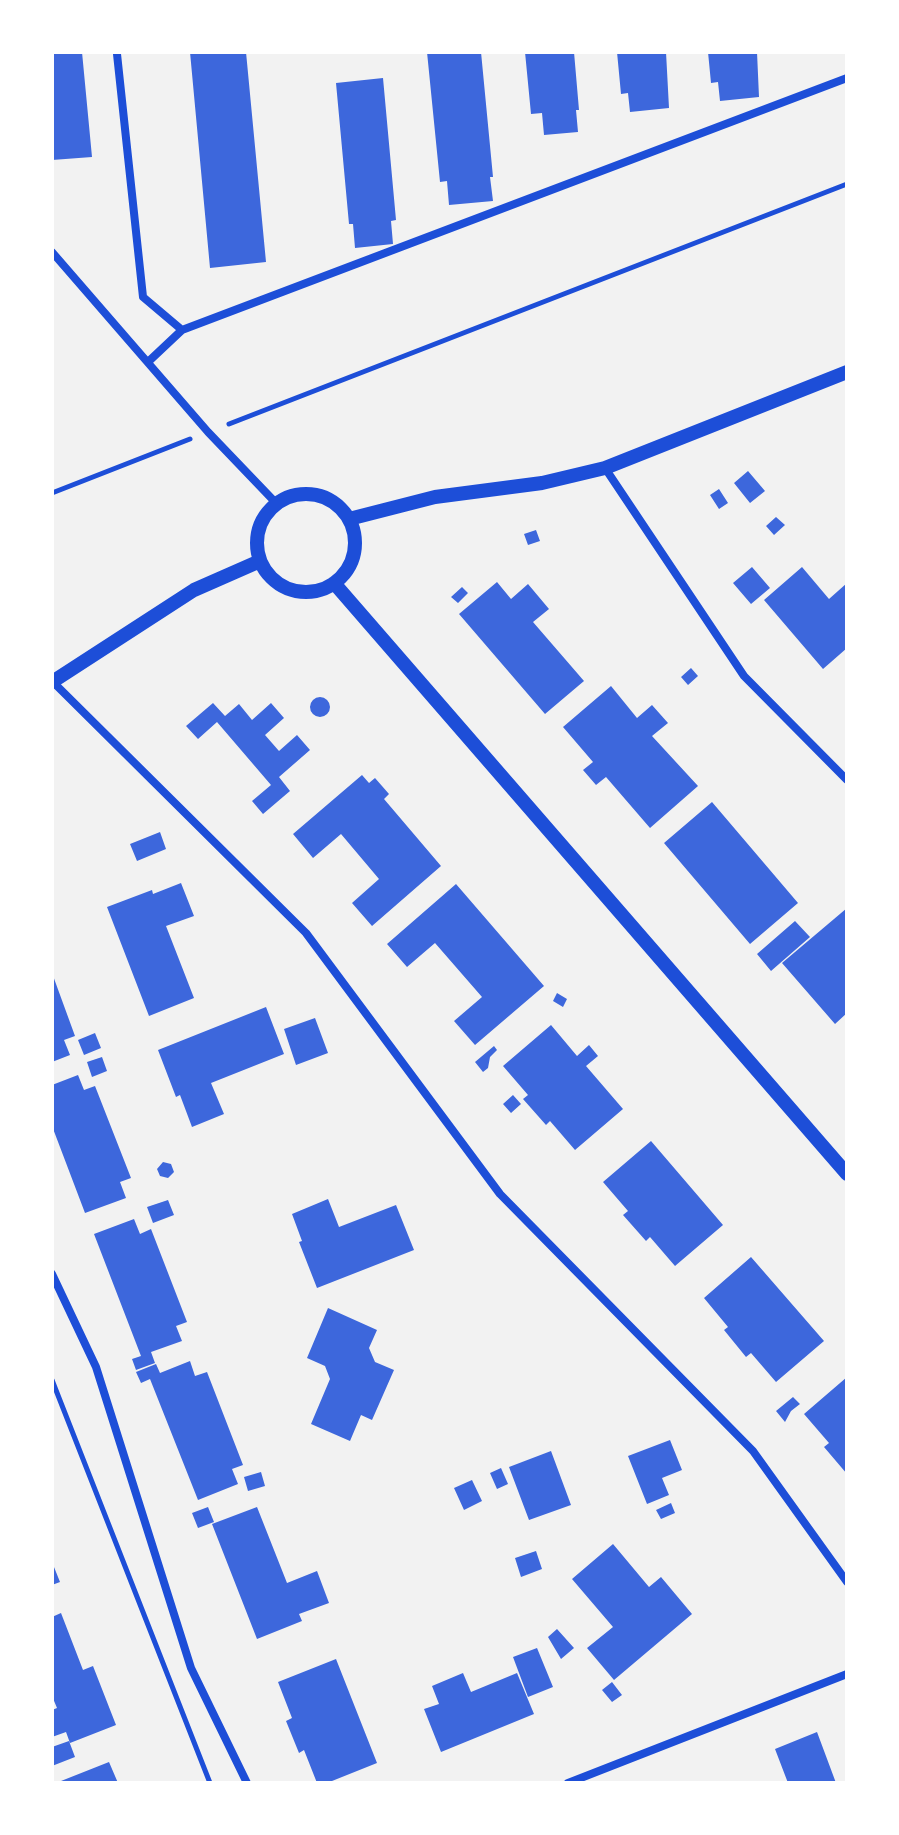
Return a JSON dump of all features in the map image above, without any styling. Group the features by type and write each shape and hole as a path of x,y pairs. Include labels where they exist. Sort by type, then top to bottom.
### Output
{"street":[{"path":"117,54 143,297 182,330"},
{"path":"148,362 182,330 847,78"},
{"path":"52,252 208,432 276,503"},
{"path":"349,519 435,497 542,483 605,468 847,372"},
{"path":"605,468 744,676 847,780"},
{"path":"308,494 324,497 338,506 349,519 355,547 352,561 334,583 321,590 306,592 278,584 267,574 256,545 265,515 276,503 291,496 308,494"},
{"path":"260,561 194,590 52,682 306,933 500,1194 753,1451 847,1582"},
{"path":"334,583 847,1174"},
{"path":"52,1274 96,1367 191,1668 247,1783"},
{"path":"568,1783 847,1674"}],"path":[{"path":"52,493 847,184"},
{"path":"52,1380 210,1783"}],"building":[{"path":"52,52 82,52 92,157 52,160"},
{"path":"190,52 246,52 266,262 210,268"},
{"path":"427,52 481,52 493,201 449,205 447,181 440,182"},
{"path":"525,52 574,52 578,132 544,135 542,113 531,114"},
{"path":"617,52 666,52 669,108 630,112 628,93 621,94"},
{"path":"708,52 757,52 759,97 720,101 718,82 711,83"},
{"path":"383,78 396,220 391,221 393,244 355,248 353,224 349,224 336,83"},
{"path":"748,471 765,491 750,503 734,483"},
{"path":"719,489 728,503 719,509 710,495"},
{"path":"776,517 785,525 774,535 766,526"},
{"path":"536,530 540,541 528,545 524,534"},
{"path":"752,567 770,588 751,604 733,583"},
{"path":"802,567 829,599 847,583 847,648 823,669 764,600"},
{"path":"497,582 511,599 528,584 549,609 533,622 584,681 545,714 459,614"},
{"path":"462,587 468,593 458,603 451,597"},
{"path":"691,668 698,676 688,685 681,677"},
{"path":"611,686 637,718 652,705 668,723 652,736 698,786 650,828 606,777 596,785 583,770 593,762 563,727"},
{"path":"320,697 327,700 330,707 327,714 320,717 313,714 310,707 313,700"},
{"path":"213,703 225,716 239,704 252,720 271,703 284,718 265,735 279,751 297,735 310,750 279,777 290,791 263,814 252,801 271,785 217,722 198,739 186,726"},
{"path":"362,775 369,783 375,778 389,794 384,799 441,866 372,926 352,903 379,879 341,834 313,858 293,834"},
{"path":"712,802 798,903 750,944 664,843"},
{"path":"160,832 166,849 137,861 130,844"},
{"path":"181,883 194,916 166,926 194,998 149,1016 107,907"},
{"path":"456,884 544,986 475,1045 454,1021 482,997 435,943 407,967 387,944"},
{"path":"847,908 847,1013 835,1024 782,963"},
{"path":"795,921 810,937 771,971 757,954"},
{"path":"52,973 75,1036 64,1040 70,1055 52,1062"},
{"path":"557,993 567,999 563,1007 553,1001"},
{"path":"266,1007 284,1054 211,1083 224,1114 192,1127 180,1095 176,1097 158,1050"},
{"path":"315,1018 328,1053 296,1065 284,1029"},
{"path":"551,1025 577,1056 589,1045 598,1056 586,1066 623,1109 575,1150 550,1121 546,1125 523,1099 528,1095 503,1066"},
{"path":"95,1033 101,1048 84,1055 78,1040"},
{"path":"494,1046 497,1050 483,1072 475,1062"},
{"path":"102,1057 107,1071 92,1077 87,1062"},
{"path":"78,1075 84,1090 95,1086 131,1178 120,1182 126,1198 85,1213 52,1126 52,1085"},
{"path":"513,1095 521,1104 511,1113 503,1104"},
{"path":"651,1141 723,1225 675,1266 650,1237 646,1241 623,1215 628,1211 603,1182"},
{"path":"163,1162 171,1164 174,1172 168,1178 160,1176 157,1169"},
{"path":"328,1199 339,1227 396,1205 414,1250 317,1288 292,1214"},
{"path":"168,1200 174,1215 153,1223 147,1207"},
{"path":"134,1219 140,1234 151,1229 187,1322 176,1326 182,1341 151,1352 155,1363 136,1370 132,1359 141,1356 94,1234"},
{"path":"751,1257 824,1341 776,1382 751,1353 746,1357 724,1330 728,1327 704,1298"},
{"path":"328,1308 377,1330 369,1348 375,1362 394,1370 372,1420 361,1415 350,1441 311,1424 330,1379 325,1366 307,1358"},
{"path":"190,1361 195,1376 207,1372 243,1465 232,1469 238,1484 198,1500 150,1379 141,1383 136,1372 156,1364 160,1373"},
{"path":"847,1377 847,1474 824,1447 829,1443 804,1414"},
{"path":"793,1397 800,1404 791,1411 785,1422 776,1411"},
{"path":"670,1440 682,1470 662,1478 669,1495 647,1504 628,1456"},
{"path":"551,1451 571,1505 529,1520 509,1467"},
{"path":"501,1468 508,1484 497,1489 490,1473"},
{"path":"261,1472 265,1486 248,1491 244,1477"},
{"path":"472,1480 482,1501 464,1510 454,1488"},
{"path":"671,1503 675,1513 661,1519 656,1510"},
{"path":"208,1507 214,1522 198,1528 192,1513"},
{"path":"257,1507 287,1583 317,1571 329,1603 299,1614 302,1621 257,1639 212,1524"},
{"path":"613,1544 649,1587 661,1577 692,1614 614,1680 587,1648 613,1627 572,1579"},
{"path":"536,1551 542,1569 521,1577 515,1558"},
{"path":"52,1562 60,1582 52,1585"},
{"path":"61,1613 83,1670 93,1666 116,1725 70,1743 66,1732 52,1737 52,1710 57,1708 52,1696 52,1617"},
{"path":"557,1629 574,1648 561,1659 548,1637"},
{"path":"537,1648 553,1687 528,1697 513,1657"},
{"path":"336,1659 377,1763 327,1783 317,1783 304,1750 299,1753 286,1721 292,1718 278,1682"},
{"path":"463,1673 471,1692 517,1673 534,1714 441,1752 424,1709 439,1704 432,1686"},
{"path":"612,1682 622,1695 612,1702 602,1690"},
{"path":"817,1732 836,1783 788,1783 775,1749"},
{"path":"69,1741 75,1757 52,1766 52,1747"},
{"path":"109,1762 118,1783 61,1783 61,1781"}]}
